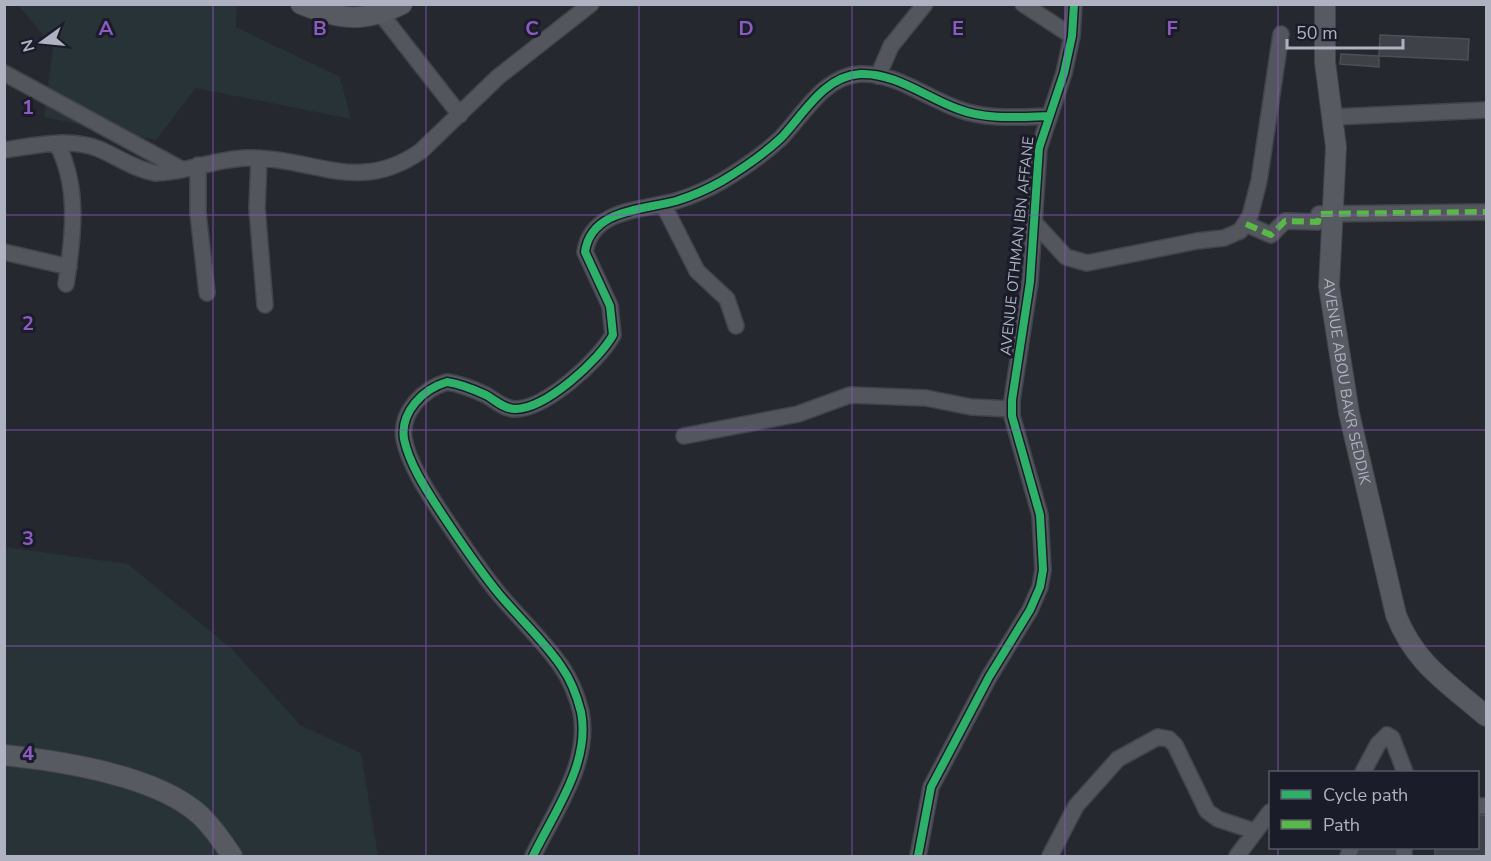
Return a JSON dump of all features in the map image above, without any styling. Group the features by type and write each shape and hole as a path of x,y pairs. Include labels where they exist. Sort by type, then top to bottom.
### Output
{"street":[{"path":"301,4 348,18 381,14 402,4"},
{"path":"4,150 79,144 96,148 141,171 167,173 198,165 259,158 344,174 389,168 421,151 498,77 591,4"},
{"path":"878,76 891,46 925,4"},
{"path":"1023,4 1072,36"},
{"name":"AVENUE OTHMAN IBN AFFANE","path":"918,856 931,787 989,677 1030,610 1042,579 1040,515 1012,409 1013,381 1024,332 1039,148 1064,73 1072,36 1074,4"},
{"name":"AVENUE ABOU BAKR SEDDIK","path":"1325,4 1325,62 1333,117 1336,172 1329,286 1339,356 1396,615 1408,644 1433,672 1486,716"},
{"path":"381,14 460,115"},
{"path":"1034,222 1066,257 1087,263 1197,241 1232,237 1246,224 1258,181 1281,34"},
{"path":"4,73 181,169"},
{"path":"533,856 574,773 580,754 583,727 574,689 562,668 477,566 427,490 407,449 404,437 405,422 411,409 423,394 447,382 473,389 502,405 515,409 545,399 569,382 602,351 613,335 610,306 585,252 593,230 606,220 622,213 663,204 705,190 751,162 780,138 813,101 835,83 861,74 878,76 975,115 1048,116"},
{"path":"1333,117 1486,110"},
{"path":"57,144 64,158 71,190 73,231 66,284"},
{"path":"259,158 257,208 265,305"},
{"path":"198,165 198,213 207,293"},
{"path":"663,204 697,271 727,299 736,326"},
{"path":"1246,224 1271,235 1285,220 1318,222 1319,214 1486,212"},
{"path":"4,252 69,267"},
{"path":"684,436 798,414 850,394 914,397 971,406 1012,409"},
{"path":"1364,771 1378,744 1387,735 1392,738 1405,771"},
{"path":"1050,856 1076,806 1111,766 1125,754 1158,737 1169,739 1175,745 1208,811 1218,819 1254,831"},
{"path":"4,755 77,766 164,792 200,815 232,856"},
{"path":"1238,856 1269,813"}],"shaded area":[{"path":"18,5 237,5 236,27 340,77 351,119 196,88 156,140 44,117 53,47"},
{"path":"5,547 128,564 232,649 300,725 361,753 378,856 5,856"}],"building":[{"path":"1380,35 1469,39 1468,60 1379,56"},
{"path":"1341,54 1379,56 1379,67 1340,64"},
{"path":"1486,815 1486,856 1435,856 1435,849 1479,849 1479,816"},
{"path":"1357,849 1398,849 1398,856 1357,856"}],"marked path":[{"path":"1246,224 1271,235 1285,221 1318,222 1319,214 1486,212"}],"cycle path":[{"path":"918,856 931,787 989,677 1030,610 1040,587 1043,570 1040,515 1012,416 1012,400 1030,282 1039,148 1064,73 1072,36 1074,4"},
{"path":"533,856 569,787 576,768 583,731 578,700 561,666 467,552 418,475 404,439 406,420 415,403 430,390 447,382 472,389 511,409 528,407 556,392 584,369 613,335 610,306 585,252 589,238 597,227 620,214 676,201 722,181 774,144 815,98 847,76 873,74 885,77 969,113 1002,117 1048,116"}]}
